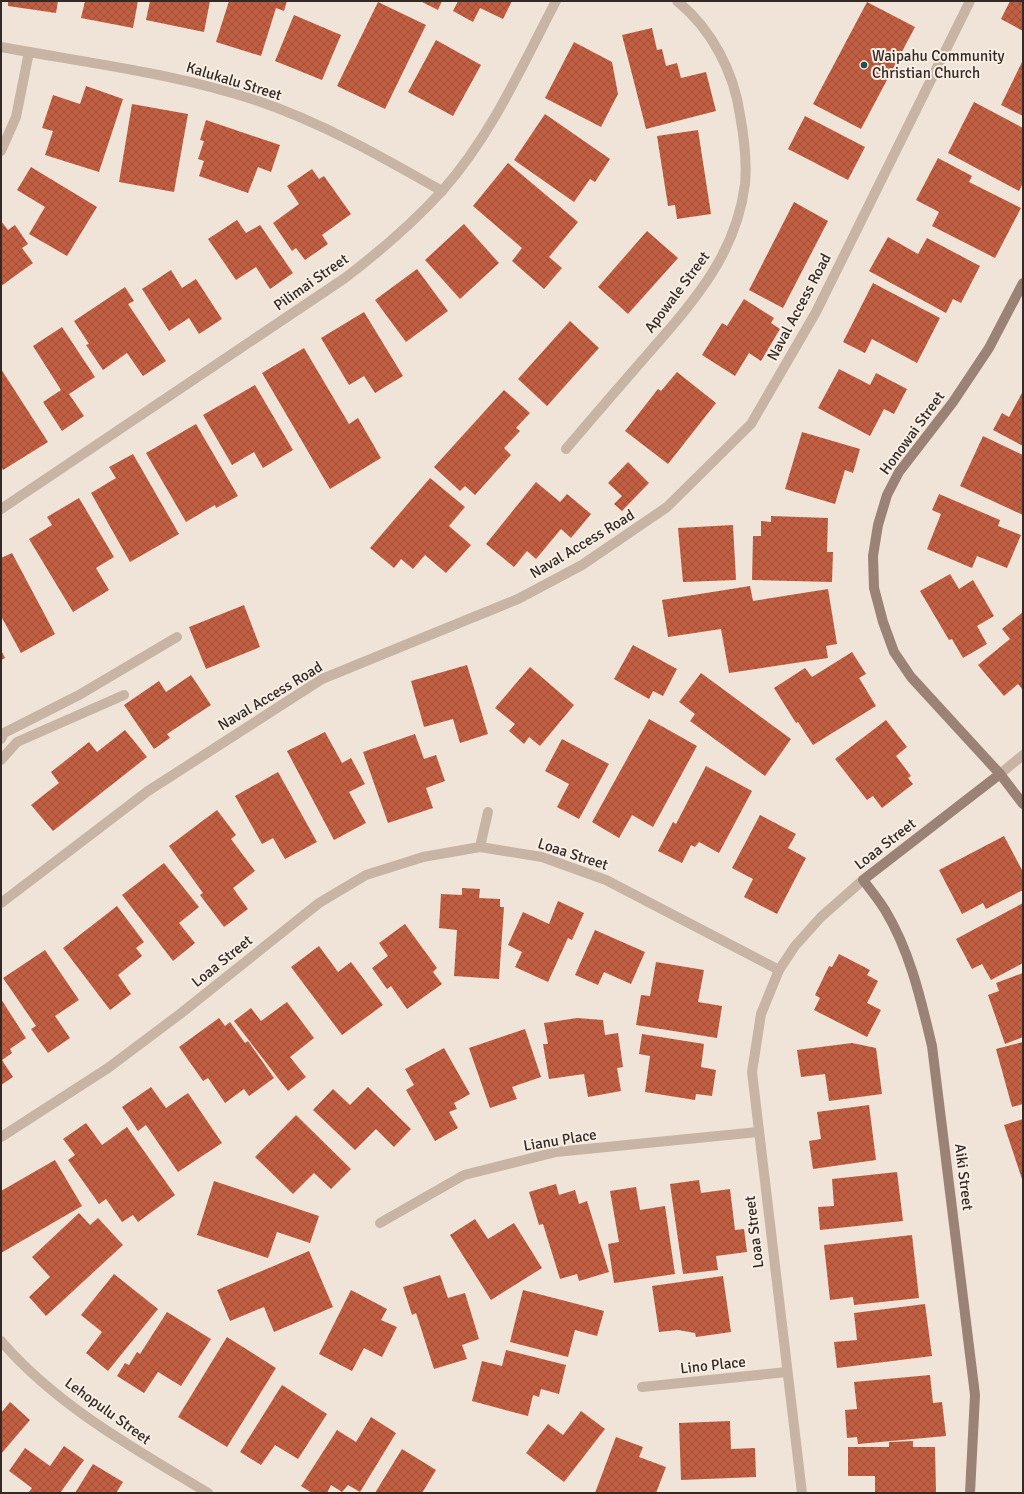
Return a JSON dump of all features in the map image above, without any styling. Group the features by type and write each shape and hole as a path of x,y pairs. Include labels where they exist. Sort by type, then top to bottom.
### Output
{"street":[{"name":"Pilimai Street","path":"1,509 345,278 378,253 442,191 464,164 490,125 556,1"},
{"name":"Apowale Street","path":"566,448 684,313 710,279 726,250 736,224 745,184 744,143 737,94 718,49 691,12 677,1"},
{"name":"Naval Access Road","path":"1,904 148,791 322,679 518,599 582,565 667,507 751,424 816,312 970,1"},
{"name":"Kalukalu Street","path":"1,47 192,82 258,101 314,123 368,148 442,191"},
{"path":"1,151 16,117 29,52"},
{"name":"Honowai Street","path":"1023,283 989,348 954,402 899,472 887,495 878,524 873,556 874,588 883,622 894,652 915,682 1000,774 1023,804"},
{"path":"1,740 4,733 79,694 177,636"},
{"path":"1,760 17,742 124,695"},
{"name":"Loaa Street","path":"802,1493 786,1372 752,1072 761,1014 779,970 795,946 821,917 863,880 1023,755"},
{"path":"480,847 488,812"},
{"name":"Loaa Street","path":"1,1137 108,1068 180,1014 319,903 366,875 423,858 480,847 542,857 606,880 779,970"},
{"name":"Aiki Street","path":"863,880 886,911 905,952 920,994 932,1046 975,1394 970,1493"},
{"name":"Lianu Place","path":"380,1223 464,1175 556,1152 758,1132"},
{"name":"Lehopulu Street","path":"1,1341 16,1358 91,1419 120,1440 208,1493"},
{"name":"Lino Place","path":"642,1387 786,1372"}],"building":[{"path":"8,1 58,1 56,13 8,6"},
{"path":"85,1 138,1 133,28 81,18"},
{"path":"150,1 210,1 204,32 146,20"},
{"path":"229,1 287,1 284,11 276,8 261,56 216,42"},
{"path":"420,1 442,1 438,10"},
{"path":"458,1 512,1 503,19 480,8 473,22 453,11"},
{"path":"1010,1 1023,1 1023,31 1001,19"},
{"path":"378,2 426,25 385,109 337,86"},
{"name":"Waipahu Community Christian Church","path":"867,2 915,27 861,129 813,104"},
{"path":"294,15 341,35 322,80 275,61"},
{"path":"652,28 657,50 662,49 666,66 677,63 681,78 706,72 716,111 646,129 622,35"},
{"path":"436,40 481,65 453,116 408,92"},
{"path":"574,42 612,62 618,94 601,127 545,98"},
{"path":"1023,60 1023,116 1001,105"},
{"path":"86,86 123,99 99,172 45,155 53,131 42,128 53,95 80,104"},
{"path":"974,102 1023,128 1023,183 1019,191 948,153"},
{"path":"132,104 188,114 174,192 119,182"},
{"path":"545,114 610,159 595,182 590,179 574,202 514,160"},
{"path":"805,116 865,147 848,180 788,149"},
{"path":"206,120 280,145 271,172 258,167 248,193 199,176 204,161 198,159 204,141 200,140"},
{"path":"698,130 711,214 677,219 675,205 668,206 657,136"},
{"path":"938,158 972,176 969,182 1021,208 995,258 932,226 939,212 916,200"},
{"path":"508,163 578,222 549,257 562,268 544,289 512,261 522,248 473,206"},
{"path":"31,167 97,207 67,256 29,234 45,207 17,190"},
{"path":"312,169 319,179 324,176 351,214 322,235 328,244 305,260 296,248 292,251 273,223 299,204 287,186"},
{"path":"794,202 828,221 783,308 749,290"},
{"path":"237,220 246,233 260,225 293,273 270,289 256,267 236,280 208,239"},
{"path":"1,221 8,230 15,225 28,244 22,248 33,263 1,286"},
{"path":"464,224 499,263 460,299 425,260"},
{"path":"647,231 678,258 628,314 598,287"},
{"path":"888,237 918,254 927,238 980,266 961,303 953,299 946,313 869,271"},
{"path":"417,269 448,311 406,342 375,300"},
{"path":"171,270 182,288 196,279 222,319 199,334 189,318 169,331 142,289"},
{"path":"873,283 940,318 917,363 872,339 865,353 843,342"},
{"path":"125,287 134,301 128,304 166,361 143,376 127,353 103,370 86,345 89,344 74,321"},
{"path":"744,299 774,318 771,323 780,329 761,361 749,353 735,376 702,355 722,323 727,326"},
{"path":"364,312 403,376 375,393 364,376 349,385 321,338"},
{"path":"570,321 599,348 547,406 518,379"},
{"path":"62,327 95,377 69,394 84,416 62,431 43,402 61,390 33,346"},
{"path":"304,348 349,424 358,418 381,458 330,489 262,373"},
{"path":"1,369 48,442 3,470 1,466"},
{"path":"839,369 870,385 876,373 907,389 894,414 884,409 870,436 818,408"},
{"path":"677,372 716,403 668,464 625,431 658,389 661,391"},
{"path":"255,385 293,450 263,468 254,452 232,465 203,415"},
{"path":"504,390 530,413 516,428 520,431 504,448 511,455 475,495 465,486 460,491 434,467"},
{"path":"1023,391 1023,446 993,430 1002,413 1009,417"},
{"path":"196,424 238,496 216,508 215,505 186,522 146,453"},
{"path":"802,432 860,449 853,473 845,470 835,504 785,489"},
{"path":"983,436 1023,455 1023,515 960,486"},
{"path":"133,454 179,534 130,562 91,493 116,478 109,467"},
{"path":"628,462 649,483 622,511 614,504 622,496 608,483"},
{"path":"430,478 465,507 449,526 471,545 446,573 425,555 413,569 401,559 394,568 370,548"},
{"path":"536,482 560,502 567,494 591,514 571,538 561,529 536,559 527,551 514,567 486,544"},
{"path":"939,494 1000,520 998,526 1021,535 1007,568 977,556 972,568 927,549 941,514 932,510"},
{"path":"79,498 114,557 96,568 109,590 73,612 29,539 52,525 47,517"},
{"path":"771,516 828,518 827,552 833,552 832,582 752,580 753,536 761,536 761,521 771,522"},
{"path":"733,525 736,580 683,582 678,528"},
{"path":"12,553 55,634 21,653 1,616 1,558"},
{"path":"950,574 959,589 973,580 994,616 977,626 987,644 963,658 952,639 949,640 920,591"},
{"path":"750,586 753,601 828,589 837,644 826,646 828,658 729,673 721,629 668,637 662,600"},
{"path":"244,605 260,647 206,669 189,627"},
{"path":"1023,612 1023,690 1018,684 1004,696 978,665 1010,639 1002,629"},
{"path":"633,645 677,669 663,696 653,691 649,699 614,679"},
{"path":"1,650 5,658 1,660"},
{"path":"852,652 866,674 859,678 876,706 813,745 798,722 796,723 774,688 805,668 812,677"},
{"path":"467,665 488,734 460,743 453,719 424,727 411,681"},
{"path":"530,667 574,705 540,746 529,737 524,744 509,731 515,724 495,708"},
{"path":"701,673 791,739 765,776 690,721 695,714 679,702"},
{"path":"191,675 211,705 167,734 170,738 154,749 124,705 159,681 166,692"},
{"path":"649,719 697,746 653,827 632,815 619,838 592,822"},
{"path":"886,720 907,747 896,756 911,776 908,778 913,784 882,808 873,796 867,800 835,759"},
{"path":"125,730 147,757 53,831 31,805 59,783 51,772 89,742 97,752"},
{"path":"325,732 342,763 351,758 365,784 349,792 366,823 334,840 287,751"},
{"path":"415,734 424,759 436,755 445,781 426,788 433,808 388,823 363,752"},
{"path":"562,739 609,764 579,819 557,807 569,784 545,771"},
{"path":"706,766 752,791 719,853 699,842 695,847 691,845 682,863 658,851 673,822 676,824"},
{"path":"278,772 317,842 285,859 273,838 262,844 235,796"},
{"path":"217,810 236,835 231,839 255,871 233,888 248,909 224,927 200,895 203,893 169,846"},
{"path":"760,815 796,834 788,848 806,858 777,914 744,897 753,879 732,868"},
{"path":"1004,836 1023,872 1023,890 986,909 983,903 962,914 939,870"},
{"path":"164,863 199,907 179,923 195,943 173,961 122,895"},
{"path":"462,888 480,889 479,898 500,899 500,907 504,907 499,979 454,976 457,930 439,928 441,894 462,895"},
{"path":"558,901 584,913 572,940 568,938 548,982 515,967 522,952 508,945 523,912 549,924"},
{"path":"1023,903 1023,963 991,980 982,964 972,969 956,939"},
{"path":"117,906 144,942 136,948 142,956 118,975 131,994 110,1010 63,948"},
{"path":"405,924 437,968 433,972 442,984 407,1009 391,986 387,989 372,968 388,956 379,943"},
{"path":"595,930 645,952 631,984 604,972 598,985 575,975"},
{"path":"319,946 338,972 351,962 383,1005 342,1035 291,967"},
{"path":"45,950 79,1000 55,1016 70,1038 48,1053 31,1029 36,1026 3,978"},
{"path":"839,954 870,970 867,975 878,981 867,1003 881,1010 867,1037 814,1010 820,998 815,995 829,966 832,967"},
{"path":"656,962 704,970 698,1002 722,1006 717,1038 636,1025 641,995 650,996"},
{"path":"1023,973 1023,1037 1005,1044 988,995 999,991 996,983"},
{"path":"1,999 26,1038 10,1049 12,1053 2,1060 13,1077 1,1085"},
{"path":"287,1002 314,1038 290,1057 306,1077 288,1091 234,1021 251,1008 261,1021"},
{"path":"219,1018 225,1026 230,1022 245,1043 248,1041 274,1078 249,1096 244,1089 225,1103 208,1078 203,1081 179,1047"},
{"path":"577,1018 603,1020 605,1035 618,1033 623,1067 617,1068 621,1091 588,1097 584,1074 549,1079 543,1044 548,1044 544,1023"},
{"path":"525,1029 541,1077 512,1087 517,1099 490,1108 469,1048"},
{"path":"642,1034 704,1044 701,1067 716,1070 712,1096 696,1094 695,1100 645,1092 650,1056 639,1054"},
{"path":"1023,1042 1023,1104 1012,1107 996,1049"},
{"path":"852,1043 876,1048 882,1094 829,1101 825,1074 801,1077 797,1050"},
{"path":"444,1048 470,1094 454,1103 457,1109 449,1112 458,1128 435,1141 406,1090 414,1085 405,1069"},
{"path":"151,1087 166,1108 188,1093 222,1143 178,1172 146,1125 138,1131 122,1107"},
{"path":"368,1087 411,1129 394,1147 376,1129 355,1150 313,1110 333,1089 350,1105"},
{"path":"869,1105 876,1160 813,1169 809,1141 821,1139 817,1112"},
{"path":"296,1115 351,1169 331,1189 314,1173 293,1194 255,1157"},
{"path":"1023,1119 1023,1182 1004,1125"},
{"path":"86,1123 102,1145 127,1127 175,1195 138,1222 133,1215 122,1222 106,1199 99,1204 68,1160 75,1155 63,1139"},
{"path":"55,1160 82,1206 1,1253 1,1191"},
{"path":"897,1172 903,1221 820,1230 818,1207 834,1206 832,1179"},
{"path":"699,1180 701,1193 730,1189 735,1230 744,1229 747,1252 716,1256 718,1270 683,1274 670,1184"},
{"path":"214,1181 319,1216 310,1243 277,1232 268,1258 197,1235"},
{"path":"556,1184 559,1195 575,1190 579,1204 587,1201 609,1272 579,1281 577,1274 560,1279 543,1224 539,1225 529,1192"},
{"path":"636,1187 640,1210 665,1206 675,1274 614,1283 608,1244 619,1242 610,1191"},
{"path":"79,1213 90,1225 98,1218 123,1245 46,1316 29,1297 50,1277 32,1257"},
{"path":"475,1219 488,1239 514,1223 542,1268 491,1300 450,1235"},
{"path":"912,1235 919,1298 854,1305 853,1297 830,1300 824,1245"},
{"path":"309,1251 333,1307 274,1332 264,1307 230,1321 217,1290"},
{"path":"114,1274 158,1309 108,1371 86,1353 102,1332 81,1315"},
{"path":"440,1275 448,1298 465,1293 479,1339 462,1345 467,1359 434,1369 416,1313 412,1315 403,1287"},
{"path":"723,1276 731,1332 696,1337 695,1333 678,1330 659,1332 652,1286"},
{"path":"351,1290 387,1309 381,1320 397,1327 382,1357 364,1348 352,1371 319,1354"},
{"path":"523,1290 604,1311 597,1336 575,1330 568,1357 510,1342"},
{"path":"925,1304 932,1356 837,1368 834,1342 857,1340 854,1313"},
{"path":"167,1312 211,1339 181,1386 158,1372 144,1393 117,1376 125,1363 129,1365 137,1352 140,1354"},
{"path":"227,1337 276,1368 227,1447 178,1417"},
{"path":"506,1350 566,1365 559,1394 541,1389 539,1397 533,1395 528,1416 472,1401 482,1361 502,1366"},
{"path":"930,1375 933,1403 942,1402 946,1436 858,1444 857,1437 847,1438 845,1410 857,1409 854,1382"},
{"path":"282,1385 327,1414 298,1459 275,1445 261,1465 240,1452"},
{"path":"10,1402 30,1420 1,1454 1,1413"},
{"path":"581,1411 605,1429 564,1482 526,1453 548,1424 563,1435"},
{"path":"371,1417 396,1433 360,1492 348,1485 342,1492 331,1485 327,1493 312,1493 301,1486 337,1430 356,1442"},
{"path":"730,1421 731,1449 755,1448 756,1477 681,1480 679,1423"},
{"path":"616,1437 643,1447 639,1457 666,1467 656,1493 595,1493"},
{"path":"913,1441 913,1447 935,1447 936,1493 875,1493 875,1476 848,1476 848,1447 889,1447 889,1442"},
{"path":"64,1446 84,1460 60,1493 28,1493 32,1488 9,1471 25,1448 50,1466"},
{"path":"402,1449 436,1470 422,1493 375,1493"},
{"path":"93,1464 123,1482 116,1493 75,1493"}],"place":[{"name":"Waipahu Community Christian Church","path":"864,65"}]}
